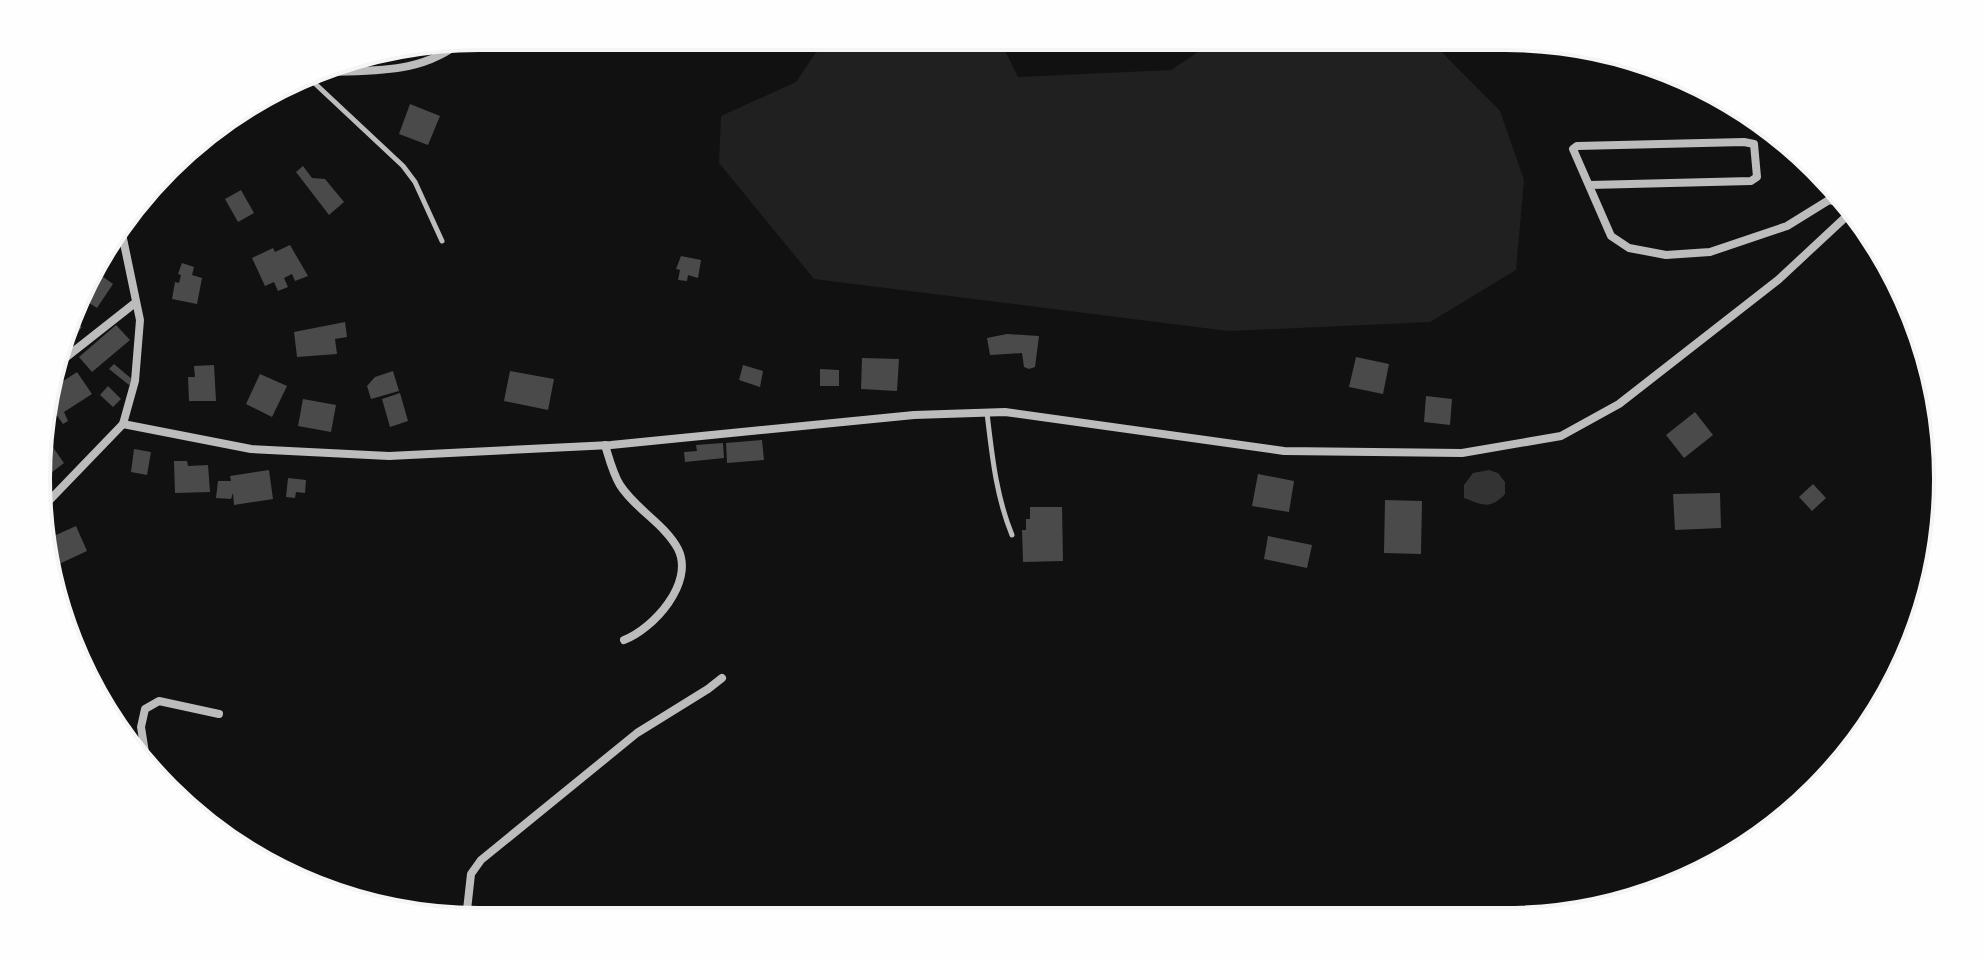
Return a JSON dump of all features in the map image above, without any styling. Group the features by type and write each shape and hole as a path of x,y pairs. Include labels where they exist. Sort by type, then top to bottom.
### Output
{"street":[{"path":"346,71 391,70 427,63 444,52"},
{"path":"1590,185 1751,181 1757,177 1754,144 1577,146 1573,153 1611,236 1629,248 1666,255 1710,252 1787,226 1832,201"},
{"path":"123,424 251,449 389,456 605,445 914,415 1005,412 1284,451 1462,453 1561,436 1619,404 1778,280 1845,218"},
{"path":"51,499 123,424 135,381 140,320 123,240"},
{"path":"69,355 135,303"},
{"path":"605,445 619,484 670,539 681,558 681,571 672,600 648,627 624,640"},
{"path":"467,908 471,874 481,860 637,733 722,678"},
{"path":"144,747 141,727 145,709 159,701 219,714"}],"lane":[{"path":"314,83 403,166 415,182 442,241"},
{"path":"987,413 998,495 1012,535"}],"shaded area":[{"path":"818,50 1005,50 1018,77 1171,70 1201,50 1440,50 1500,111 1524,180 1516,270 1430,322 1228,331 814,279 719,163 721,116 796,82"},
{"path":"1489,470 1498,473 1505,482 1505,494 1486,505 1464,498 1464,485 1473,473"}],"building":[{"path":"410,104 440,116 428,145 399,134"},
{"path":"303,166 312,178 325,179 344,202 329,215 296,172"},
{"path":"241,190 254,213 238,222 225,199"},
{"path":"290,245 308,276 295,281 292,274 284,278 288,287 278,291 274,282 265,286 252,258 273,248 275,252"},
{"path":"681,256 701,260 698,278 688,275 687,281 678,280 680,270 676,269"},
{"path":"182,263 194,267 192,275 202,278 197,304 172,299 175,282 179,283"},
{"path":"101,275 113,284 97,308 88,302"},
{"path":"345,322 347,337 335,339 337,354 297,357 294,332"},
{"path":"116,325 130,340 92,372 79,357"},
{"path":"1007,334 1039,336 1035,367 1024,367 1022,353 990,355 987,338"},
{"path":"1356,357 1389,364 1383,394 1349,387"},
{"path":"862,358 899,359 897,391 861,389"},
{"path":"114,364 133,380 129,385 109,369"},
{"path":"214,365 216,401 189,401 188,377 195,377 194,366"},
{"path":"743,365 763,371 760,387 739,380"},
{"path":"820,369 839,370 839,386 820,386"},
{"path":"393,371 399,391 371,399 367,386 375,377"},
{"path":"510,371 554,379 548,410 504,401"},
{"path":"77,372 92,394 64,412 68,421 63,424 55,413 61,382"},
{"path":"260,374 287,386 272,417 246,404"},
{"path":"108,386 121,399 113,407 100,395"},
{"path":"400,393 408,421 390,427 382,399"},
{"path":"1426,396 1452,399 1450,425 1424,422"},
{"path":"303,399 336,405 331,432 298,426"},
{"path":"1695,412 1713,435 1684,458 1666,435"},
{"path":"762,440 764,460 727,463 726,443"},
{"path":"723,443 724,458 685,462 684,452 697,451 696,445"},
{"path":"51,446 64,463 50,474 51,451"},
{"path":"134,449 151,452 147,475 131,472"},
{"path":"174,461 187,461 188,466 208,465 210,492 175,493"},
{"path":"269,470 273,499 234,505 233,493 231,499 216,498 218,481 231,481 230,476"},
{"path":"1258,474 1294,481 1289,512 1252,506"},
{"path":"288,478 306,480 305,493 296,492 295,498 286,497"},
{"path":"1813,484 1826,498 1812,511 1799,497"},
{"path":"1720,493 1721,528 1675,530 1673,494"},
{"path":"1385,500 1422,501 1421,554 1384,553"},
{"path":"1030,507 1062,507 1063,561 1023,562 1022,530 1026,530 1026,519 1030,519"},
{"path":"76,526 87,551 58,564 54,536"},
{"path":"1268,536 1312,545 1307,568 1264,559"}]}
